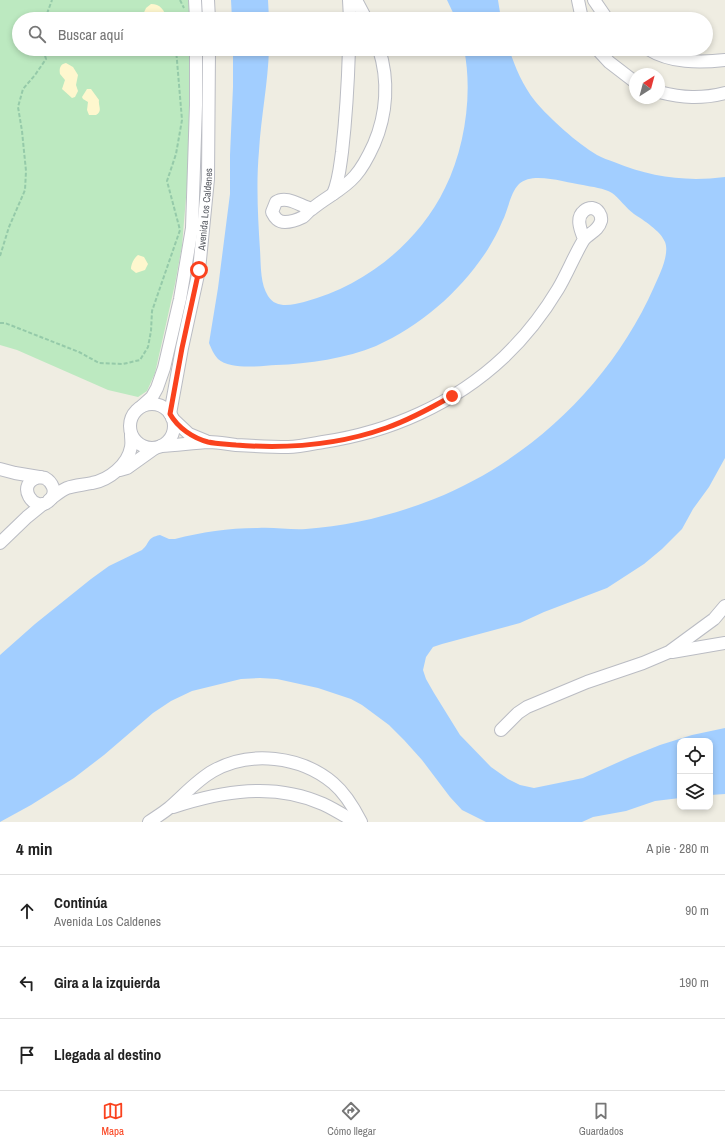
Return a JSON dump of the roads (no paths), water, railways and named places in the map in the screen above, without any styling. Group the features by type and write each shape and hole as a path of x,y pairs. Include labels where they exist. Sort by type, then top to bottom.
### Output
{"street":[{"path":"195,0 196,12"},
{"path":"208,0 209,12"},
{"path":"350,0 350,12"},
{"path":"356,0 362,12"},
{"path":"578,0 581,12"},
{"path":"594,0 602,12"},
{"name":"Avenida Los Caldenes","path":"142,406 152,397 164,368 180,299 192,228 196,56"},
{"name":"Avenida Los Caldenes","path":"171,416 182,348 199,270 208,180 209,56"},
{"path":"333,194 338,177 344,135 349,56"},
{"path":"312,209 344,187 355,176 365,162 374,145 381,126 385,103 386,85 381,56"},
{"path":"604,56 620,72 629,78"},
{"path":"665,56 699,62 725,60"},
{"path":"665,94 694,98 725,93"},
{"path":"209,442 189,434 166,409 155,404 142,406 137,410 130,422 130,428 135,441 141,446 148,448 209,442 259,447 289,447 314,444 366,434 386,428 428,409 469,385 503,358 518,343 547,307 584,239"},
{"path":"115,472 127,468 158,447 167,443 171,437 174,424 171,416"},
{"path":"0,543 27,517 58,493 75,486 93,483 108,477 115,472 127,458 131,448 132,435"},
{"path":"0,469 75,486"},
{"path":"16,473 24,485 29,497 36,503 46,502 52,497 53,488 49,480 43,478 32,480 29,483 27,487 29,497 30,504 27,517"},
{"path":"501,730 518,713 527,707 587,682 643,663 669,652 714,619 725,606"},
{"path":"725,609 725,618"},
{"path":"669,652 725,643"},
{"path":"149,822 168,809 205,776 213,771 235,762 264,758 279,759 300,765 319,773 334,783 347,797 361,822"},
{"path":"205,776 204,785 208,790 216,794"},
{"path":"323,804 330,801 334,797 336,792 334,783"},
{"path":"168,809 216,794 241,791 264,792 286,794 305,798 323,804 355,822"}],"water":[{"path":"231,0 268,0 269,12 232,12"},
{"path":"447,0 498,0 500,12 453,12"},
{"path":"233,56 268,56 261,126 257,188 261,268 262,280 268,296 275,303 284,305 304,302 326,295 368,274 387,260 404,244 420,227 434,208 452,172 458,156 462,138 468,84 465,56 512,56 520,76 535,101 564,130 599,156 655,175 696,179 725,177 725,458 709,487 693,509 682,529 662,549 644,564 607,588 544,612 520,623 433,647 426,657 423,670 426,679 460,735 491,767 508,779 520,785 534,788 583,778 630,757 677,740 677,798 655,801 626,811 593,817 582,822 486,822 462,810 404,740 389,725 362,705 351,699 318,688 277,679 260,678 241,679 192,691 171,701 153,713 104,755 74,778 31,805 0,822 0,655 35,624 91,579 109,566 142,550 153,537 156,536 160,535 169,539 175,539 206,532 237,529 322,528 387,515 419,505 470,483 503,463 535,440 565,414 592,386 616,355 636,322 659,277 665,259 665,242 660,234 631,212 612,193 598,188 559,180 533,178 525,180 516,188 494,239 466,279 453,293 425,317 393,338 353,354 327,360 254,366 230,365 218,359 209,343 218,288 230,194"},
{"path":"725,728 725,794 713,795 713,738 682,738"}]}
